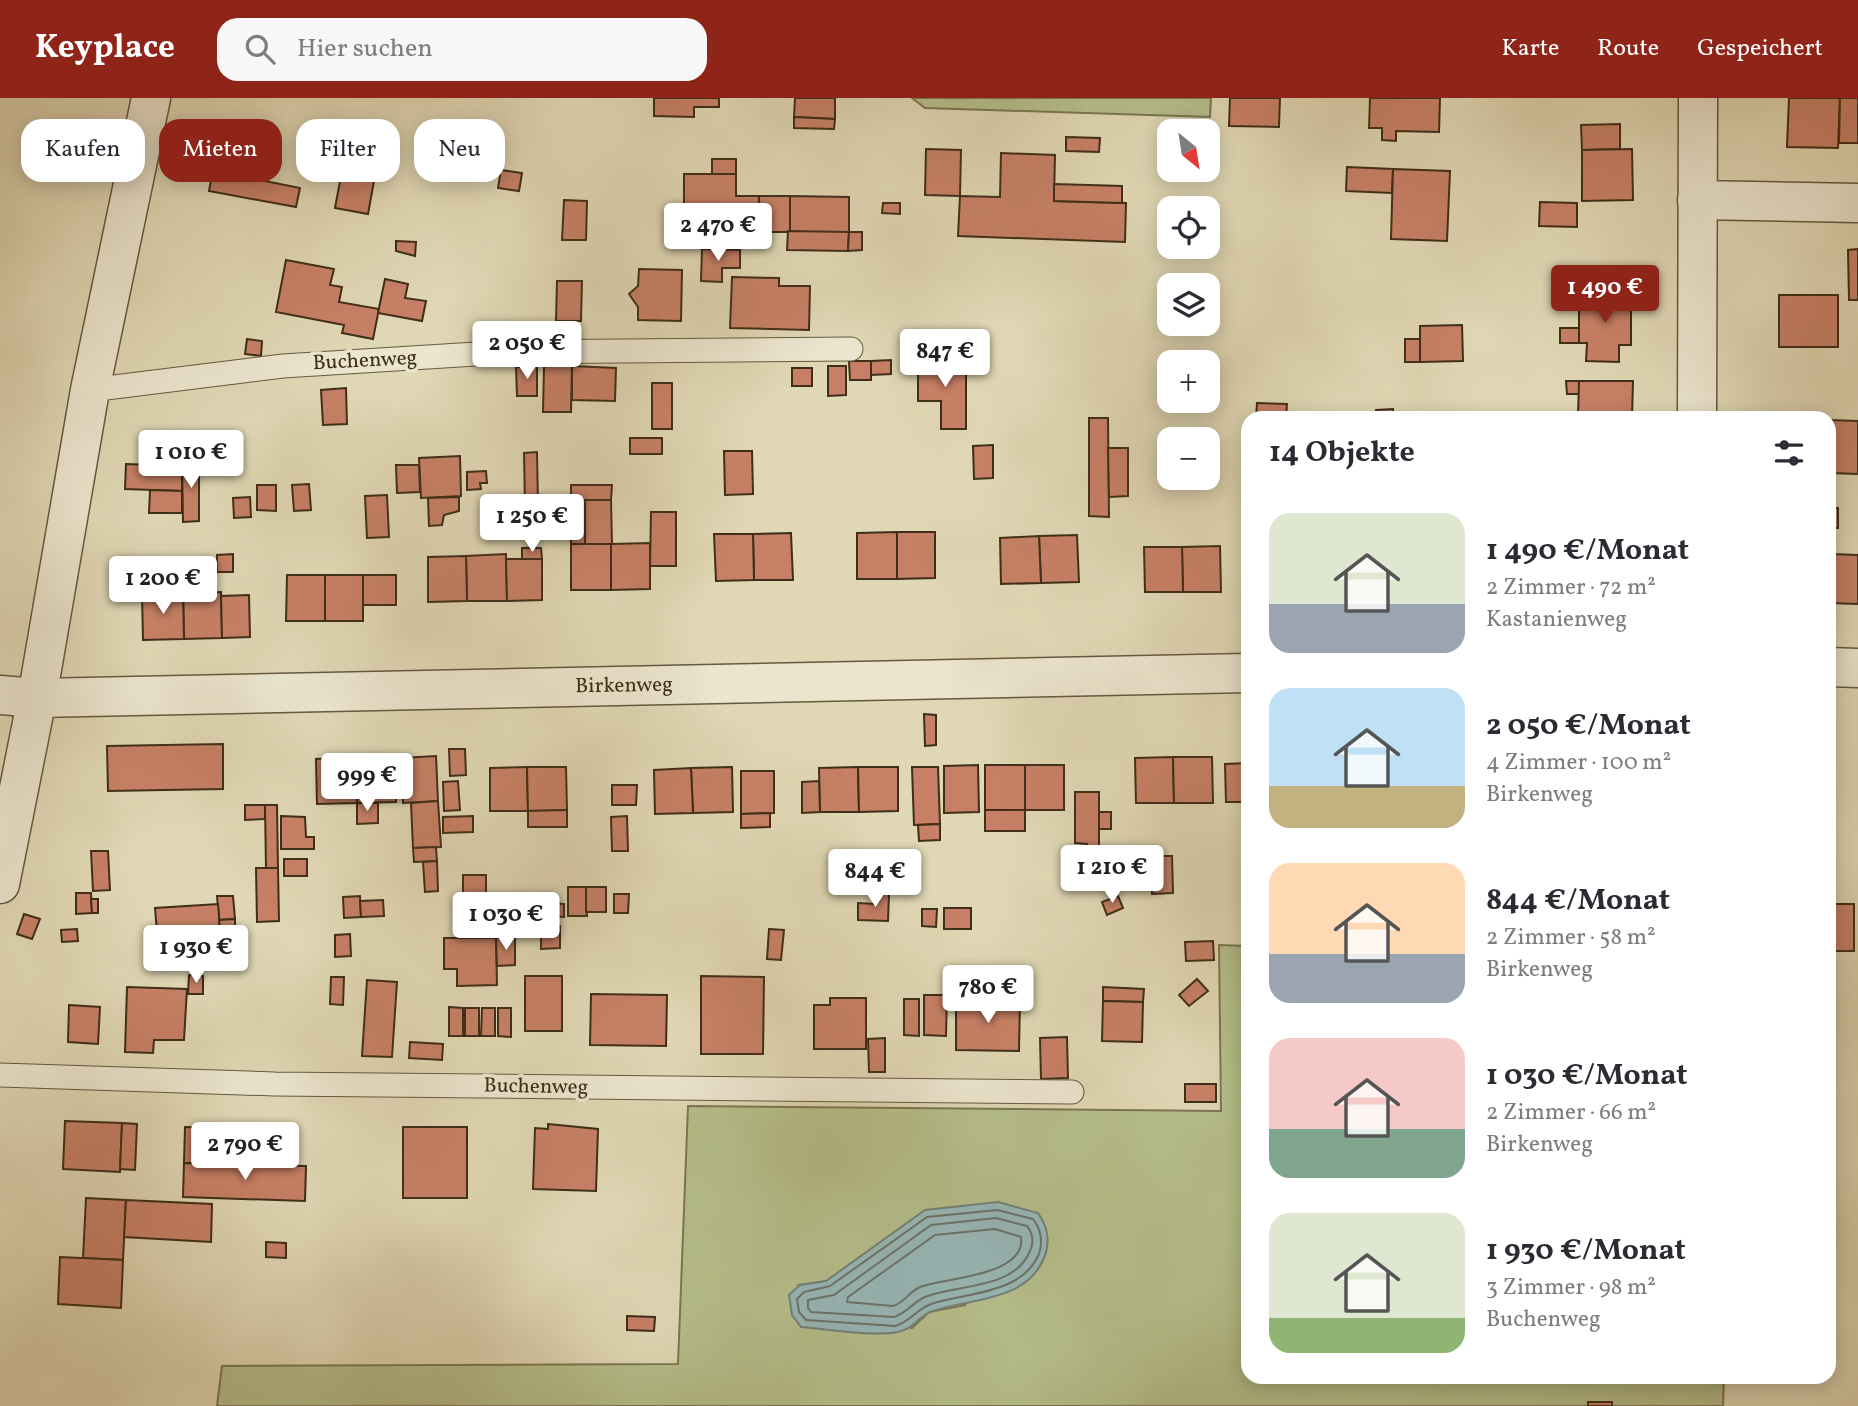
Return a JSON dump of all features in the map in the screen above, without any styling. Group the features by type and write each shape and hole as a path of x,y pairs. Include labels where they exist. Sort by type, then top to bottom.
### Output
{"street":[{"path":"0,884 19,696 90,390 151,98"},
{"path":"1698,98 1698,411"},
{"path":"1698,200 1858,203"},
{"path":"1836,667 1858,668"},
{"name":"Birkenweg","path":"19,696 1241,673"}],"lane":[{"name":"Buchenweg","path":"90,390 283,366 508,352 851,349"},
{"name":"Buchenweg","path":"0,1075 275,1084 1072,1092"}],"green space":[{"path":"912,98 1211,98 1210,117 925,108"},
{"path":"1219,945 1241,946 1241,1384 1724,1384 1723,1406 217,1406 222,1366 678,1364 688,1106 1221,1111","holes":["826,1281 966,1305 929,1312 912,1328 800,1285"]}],"water":[{"path":"998,1202 1038,1213 1047,1234 1046,1252 1036,1272 1011,1291 933,1311 898,1332 863,1333 801,1327 792,1315 789,1295 800,1285 826,1281 925,1210"}],"building":[{"path":"654,98 719,98 719,107 694,107 694,117 654,116"},
{"path":"795,98 835,98 835,119 794,117"},
{"path":"1230,98 1280,98 1279,127 1229,126"},
{"path":"1370,98 1440,98 1439,132 1396,131 1396,141 1382,140 1382,128 1369,128"},
{"path":"1789,98 1840,98 1838,148 1787,147"},
{"path":"1840,98 1858,98 1858,143 1839,143"},
{"path":"794,117 835,119 834,129 794,128"},
{"path":"1620,124 1620,149 1582,150 1581,125"},
{"path":"1066,137 1100,138 1099,152 1066,151"},
{"path":"926,149 961,150 960,196 925,195"},
{"path":"1632,149 1633,200 1582,201 1582,150"},
{"path":"1001,153 1055,155 1054,201 1126,203 1125,242 958,236 960,196 1000,197"},
{"path":"712,159 736,159 736,174 712,174"},
{"path":"1347,167 1393,169 1392,193 1346,191"},
{"path":"1393,169 1450,171 1447,241 1391,239"},
{"path":"505,171 522,173 519,191 498,188 499,182 505,182"},
{"path":"684,174 736,174 736,196 759,196 759,232 684,231"},
{"path":"211,182 270,182 300,188 296,207 209,191"},
{"path":"340,182 374,182 368,214 335,208"},
{"path":"1054,184 1122,186 1122,203 1054,201"},
{"path":"759,196 790,196 790,232 759,232"},
{"path":"790,196 849,197 849,232 790,232"},
{"path":"564,200 587,201 586,240 562,240"},
{"path":"1540,202 1577,203 1577,227 1539,226"},
{"path":"883,203 900,203 900,214 882,213"},
{"path":"788,231 849,232 848,251 787,250"},
{"path":"849,232 862,232 862,250 848,251"},
{"path":"396,241 416,242 415,256 396,251"},
{"path":"702,249 740,250 740,268 722,268 722,282 701,281"},
{"path":"1858,249 1858,300 1849,300 1848,250"},
{"path":"286,260 334,269 330,285 342,287 339,302 379,309 373,339 342,333 344,325 276,312"},
{"path":"639,269 682,270 681,321 638,320 638,307 629,294 638,286"},
{"path":"732,277 779,278 779,286 810,286 809,330 730,328"},
{"path":"385,279 408,284 405,298 426,301 422,321 378,313"},
{"path":"557,281 582,281 581,321 556,321"},
{"path":"1579,293 1631,293 1631,345 1619,345 1619,362 1586,361 1587,343 1579,343"},
{"path":"1779,295 1838,295 1838,347 1779,347"},
{"path":"1462,325 1463,361 1420,362 1420,326"},
{"path":"1560,328 1579,328 1579,343 1560,343"},
{"path":"247,339 262,341 261,356 245,354"},
{"path":"1405,339 1420,339 1420,362 1405,362"},
{"path":"918,359 966,359 966,429 941,429 941,401 918,401"},
{"path":"891,360 891,374 871,375 871,361"},
{"path":"849,361 871,361 871,380 850,380"},
{"path":"537,366 537,396 517,396 516,367"},
{"path":"544,366 572,366 571,412 543,412"},
{"path":"572,366 616,368 615,401 572,400"},
{"path":"828,366 846,366 846,395 828,396"},
{"path":"792,368 812,368 812,386 792,386"},
{"path":"1566,381 1579,381 1579,394 1567,394"},
{"path":"1579,381 1633,381 1632,411 1578,411"},
{"path":"652,383 672,383 672,429 652,429"},
{"path":"346,388 347,424 323,425 321,390"},
{"path":"1257,403 1287,404 1286,411 1256,411"},
{"path":"1089,418 1108,418 1109,517 1089,516"},
{"path":"1836,420 1858,421 1858,474 1836,473"},
{"path":"630,438 662,438 662,454 630,454"},
{"path":"993,445 993,478 974,479 973,446"},
{"path":"1108,448 1128,448 1128,496 1109,497"},
{"path":"724,451 752,451 753,494 725,495"},
{"path":"537,452 538,505 525,506 524,453"},
{"path":"460,456 461,496 421,498 419,458"},
{"path":"182,460 199,460 199,521 183,522"},
{"path":"126,464 182,466 182,491 125,489"},
{"path":"396,465 419,465 420,492 397,493"},
{"path":"486,471 487,483 480,483 481,489 467,490 467,472"},
{"path":"309,484 311,510 294,511 292,485"},
{"path":"257,485 276,485 276,511 257,510"},
{"path":"571,485 612,485 611,500 585,500 585,544 571,544"},
{"path":"150,490 182,491 182,513 149,513"},
{"path":"387,495 389,537 367,538 365,496"},
{"path":"250,497 251,517 234,518 233,498"},
{"path":"459,497 459,511 444,515 442,525 429,526 428,498"},
{"path":"585,500 611,500 612,544 585,544"},
{"path":"1836,508 1838,508 1836,528"},
{"path":"651,512 676,512 676,566 650,566"},
{"path":"897,532 897,579 857,579 857,533"},
{"path":"897,532 935,532 935,578 897,579"},
{"path":"791,533 793,580 754,580 753,534"},
{"path":"714,534 753,534 754,580 716,581"},
{"path":"1077,535 1079,582 1041,583 1039,536"},
{"path":"1039,536 1041,583 1001,584 1000,538"},
{"path":"650,543 650,589 611,590 611,544"},
{"path":"571,544 611,544 611,590 571,590"},
{"path":"1220,546 1221,592 1183,592 1182,547"},
{"path":"1144,547 1182,547 1183,592 1145,592"},
{"path":"522,548 541,548 542,559 522,559"},
{"path":"233,554 233,572 217,572 217,555"},
{"path":"506,554 507,601 467,601 466,556"},
{"path":"1836,554 1858,555 1858,604 1836,603"},
{"path":"466,556 467,601 428,602 428,557"},
{"path":"506,559 542,559 542,600 507,601"},
{"path":"287,575 325,575 325,621 286,621"},
{"path":"325,575 363,575 363,621 325,621"},
{"path":"363,575 396,575 396,605 363,605"},
{"path":"221,592 222,638 184,639 183,593"},
{"path":"183,593 184,639 143,640 142,594"},
{"path":"249,595 250,637 222,638 221,596"},
{"path":"924,714 936,715 936,745 925,746"},
{"path":"223,744 223,789 108,791 107,746"},
{"path":"449,749 465,749 466,775 450,776"},
{"path":"395,756 396,802 357,803 356,757"},
{"path":"436,756 438,801 403,803 401,758"},
{"path":"356,757 357,803 317,804 316,759"},
{"path":"1173,757 1174,803 1136,803 1135,758"},
{"path":"1173,757 1212,757 1213,803 1174,803"},
{"path":"1241,763 1241,802 1226,802 1225,764"},
{"path":"978,765 979,812 944,813 944,766"},
{"path":"985,765 1025,765 1025,810 985,810"},
{"path":"1025,765 1064,765 1064,810 1025,810"},
{"path":"527,767 528,811 490,811 490,768"},
{"path":"527,767 566,767 567,810 528,811"},
{"path":"732,767 733,812 693,813 691,768"},
{"path":"858,767 859,812 820,812 819,768"},
{"path":"858,767 898,767 898,811 859,812"},
{"path":"912,767 938,767 940,824 914,825"},
{"path":"691,768 693,813 655,814 654,770"},
{"path":"741,771 774,771 774,813 741,814"},
{"path":"458,781 460,810 444,811 443,782"},
{"path":"819,781 820,812 802,813 802,782"},
{"path":"612,785 637,785 636,805 612,805"},
{"path":"1075,792 1099,792 1099,853 1086,853 1087,844 1075,843"},
{"path":"438,801 441,847 413,848 411,803"},
{"path":"357,803 378,803 378,823 357,824"},
{"path":"245,805 265,805 265,819 245,820"},
{"path":"265,805 277,805 278,868 266,868"},
{"path":"567,810 567,827 528,827 528,811"},
{"path":"985,810 1025,810 1025,831 985,831"},
{"path":"1099,812 1111,812 1111,829 1099,829"},
{"path":"770,813 770,827 741,828 741,814"},
{"path":"281,816 305,817 306,837 314,837 314,849 281,849"},
{"path":"473,816 473,832 443,833 443,817"},
{"path":"627,816 628,851 612,851 611,817"},
{"path":"940,824 940,840 919,841 918,825"},
{"path":"436,847 437,861 414,862 413,848"},
{"path":"91,851 108,851 110,890 93,891"},
{"path":"1160,856 1172,856 1173,893 1152,894 1151,875 1161,875"},
{"path":"284,859 307,859 307,876 284,876"},
{"path":"437,861 438,891 425,892 423,862"},
{"path":"256,868 278,868 279,921 257,922"},
{"path":"463,875 486,875 486,907 463,908"},
{"path":"568,887 586,887 587,916 568,916"},
{"path":"586,887 606,887 606,912 586,912"},
{"path":"76,893 91,893 92,913 76,914"},
{"path":"614,894 629,894 628,913 614,913"},
{"path":"875,894 889,894 888,921 858,920 858,903 875,904"},
{"path":"217,896 233,896 235,919 219,920"},
{"path":"360,896 361,917 344,918 343,897"},
{"path":"1118,896 1123,908 1107,915 1102,902"},
{"path":"508,898 527,898 527,915 508,916"},
{"path":"91,899 98,899 98,913 92,913"},
{"path":"383,900 384,916 361,917 360,901"},
{"path":"543,903 564,904 564,917 543,916"},
{"path":"218,904 220,928 157,932 155,908"},
{"path":"1836,904 1854,904 1854,951 1836,951"},
{"path":"944,908 971,908 971,929 944,929"},
{"path":"922,909 937,909 936,927 922,926"},
{"path":"24,914 40,919 32,939 17,934"},
{"path":"235,919 235,927 220,928 219,920"},
{"path":"541,926 560,926 560,948 541,949"},
{"path":"77,929 78,941 62,942 61,930"},
{"path":"769,929 784,930 781,960 767,959"},
{"path":"350,934 351,956 335,957 335,935"},
{"path":"444,938 496,938 497,985 457,986 457,969 444,969"},
{"path":"496,938 515,938 515,965 497,966"},
{"path":"1213,941 1214,960 1186,961 1185,942"},
{"path":"189,975 203,976 203,994 188,994"},
{"path":"525,976 562,976 562,1031 525,1031"},
{"path":"701,976 764,977 763,1054 701,1054"},
{"path":"331,977 344,977 343,1005 330,1004"},
{"path":"1197,979 1208,991 1189,1006 1179,995"},
{"path":"367,980 397,982 392,1057 362,1056"},
{"path":"985,981 1014,982 1013,999 985,999"},
{"path":"127,987 187,989 184,1040 154,1040 153,1053 125,1052"},
{"path":"1103,987 1144,989 1143,1002 1103,1001"},
{"path":"591,994 667,995 666,1046 590,1045"},
{"path":"924,995 947,995 946,1036 924,1035"},
{"path":"830,998 866,998 866,1049 814,1049 814,1005 830,1005"},
{"path":"904,999 919,999 919,1036 904,1035"},
{"path":"956,999 1020,1000 1019,1051 956,1050"},
{"path":"1103,1001 1143,1002 1142,1042 1102,1041"},
{"path":"69,1005 100,1007 98,1044 68,1042"},
{"path":"449,1007 463,1008 463,1036 449,1036"},
{"path":"465,1008 479,1008 479,1036 465,1036"},
{"path":"482,1008 495,1008 495,1036 481,1036"},
{"path":"498,1008 511,1008 511,1037 498,1036"},
{"path":"1067,1037 1068,1078 1041,1079 1040,1038"},
{"path":"885,1038 885,1072 869,1072 868,1039"},
{"path":"410,1042 443,1044 442,1060 409,1058"},
{"path":"1185,1084 1216,1084 1216,1102 1185,1102"},
{"path":"65,1121 122,1123 120,1172 63,1169"},
{"path":"122,1123 137,1124 135,1170 120,1169"},
{"path":"548,1124 598,1129 596,1191 533,1189 535,1128 548,1129"},
{"path":"185,1127 272,1130 271,1165 184,1163"},
{"path":"403,1127 467,1127 467,1198 403,1198"},
{"path":"184,1163 306,1166 305,1201 183,1197"},
{"path":"86,1198 126,1200 123,1260 83,1258"},
{"path":"126,1200 212,1204 211,1242 124,1237"},
{"path":"266,1242 286,1243 286,1258 266,1257"},
{"path":"60,1257 123,1260 121,1308 58,1304"},
{"path":"627,1316 655,1317 654,1331 627,1330"},
{"path":"1588,1402 1612,1402 1612,1406 1588,1406"}]}
